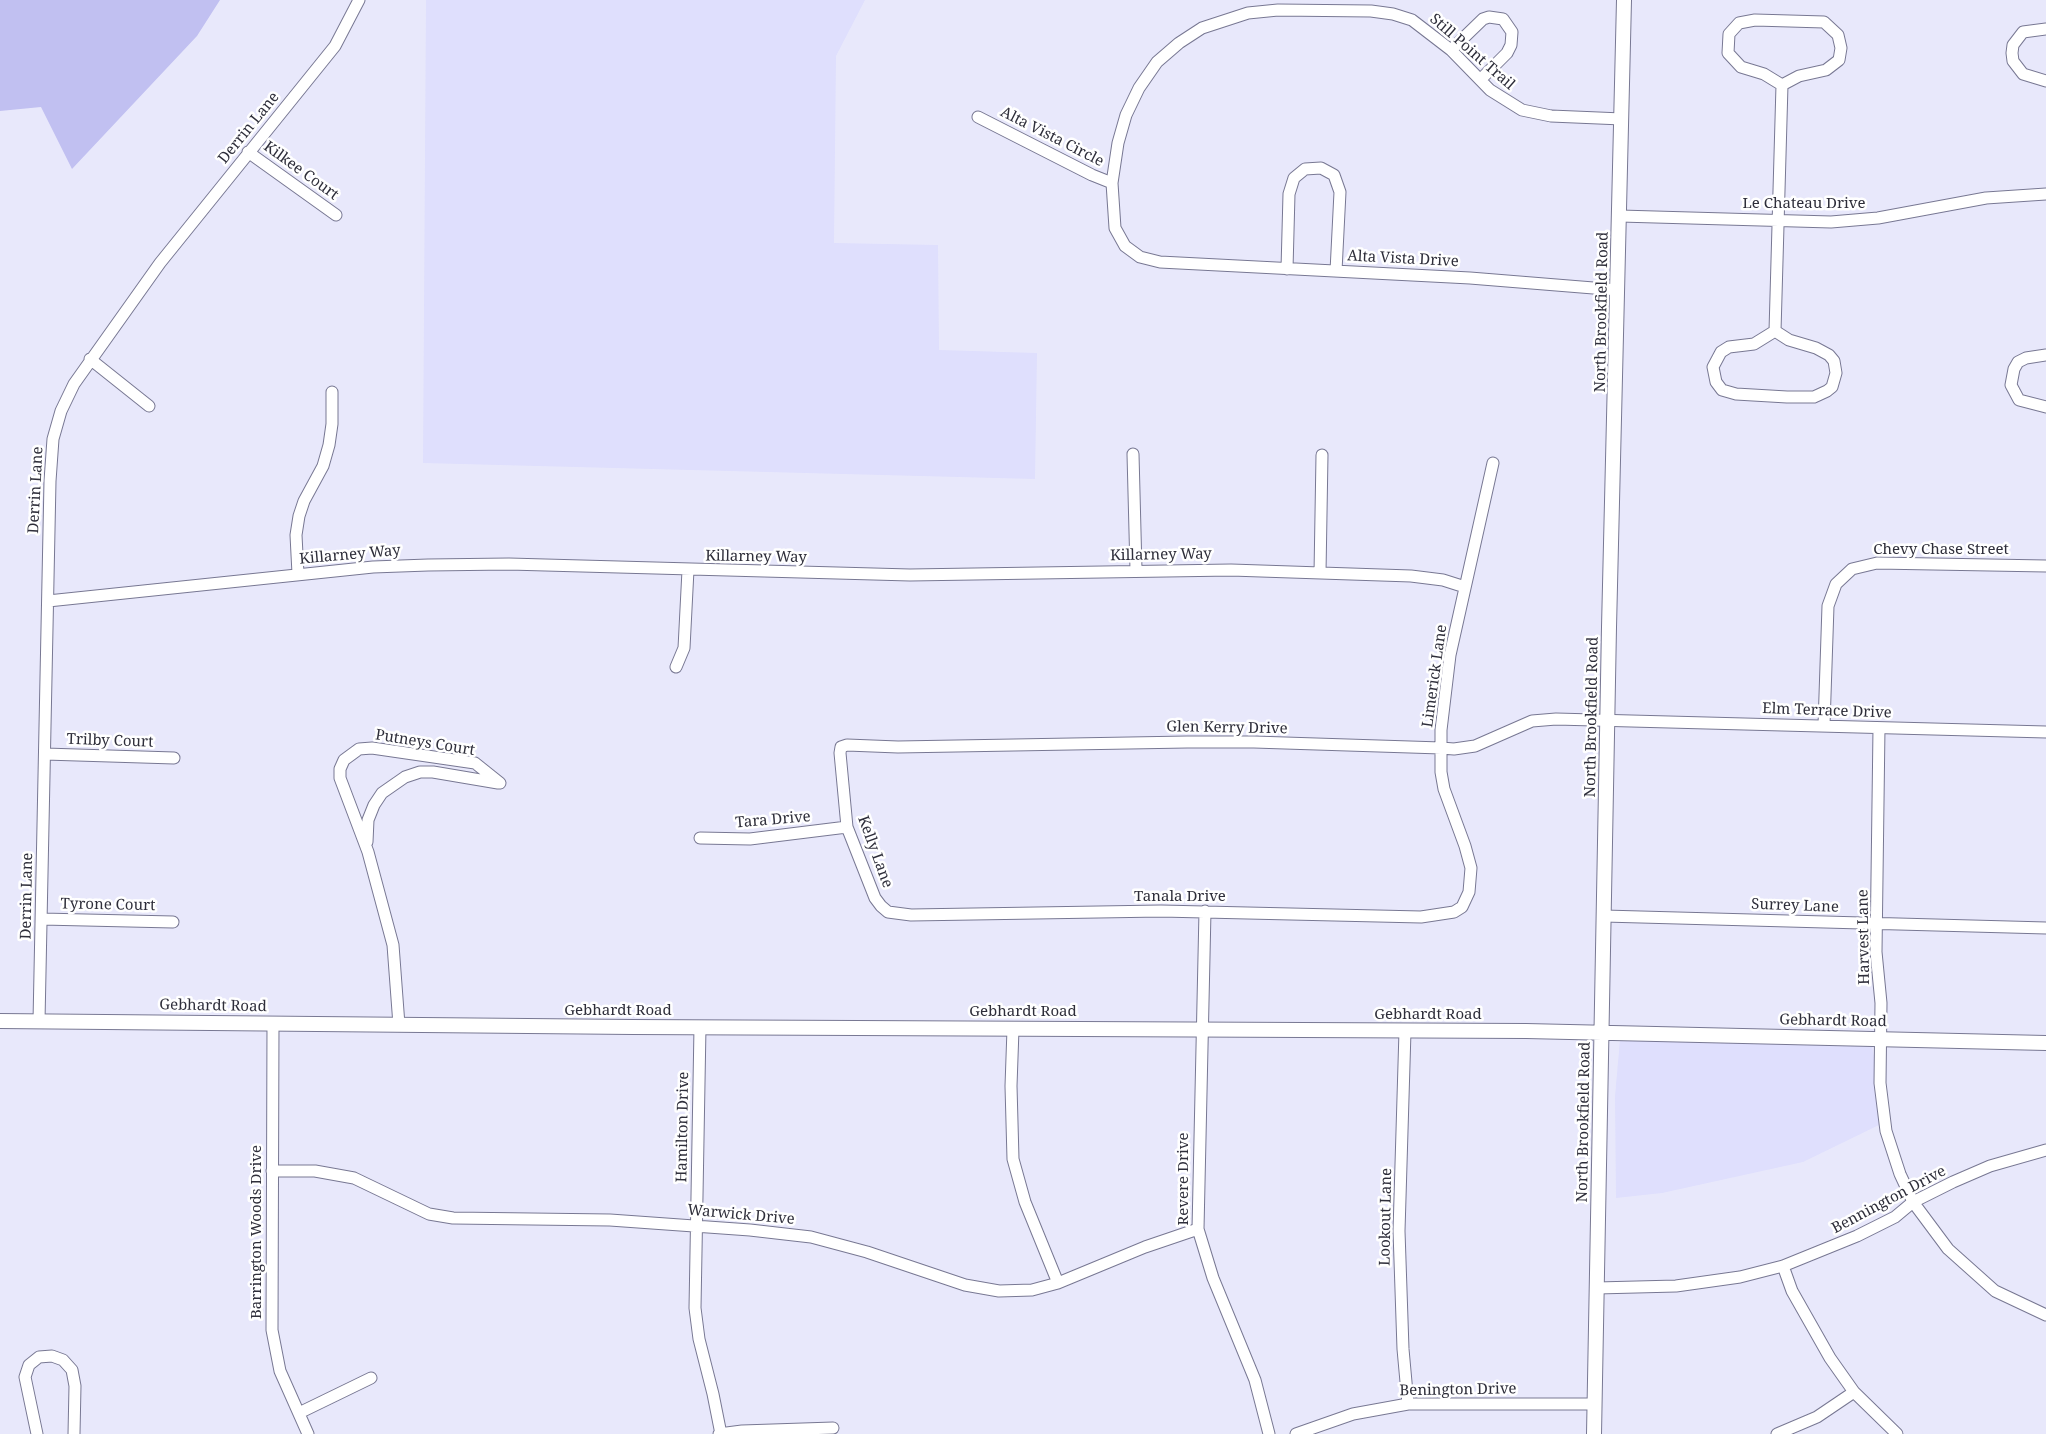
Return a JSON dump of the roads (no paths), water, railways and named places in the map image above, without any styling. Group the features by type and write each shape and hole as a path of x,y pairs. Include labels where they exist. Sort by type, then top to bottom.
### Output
{"street":[{"name":"Derrin Lane","path":"39,1021 50,482 54,440 61,411 74,384 90,360 160,263 335,46 359,0"},
{"name":"North Brookfield Road","path":"1594,1434 1624,0"},
{"name":"Still Point Trail","path":"1185,264 1160,262 1140,257 1125,246 1115,228 1112,183 1118,143 1126,115 1139,88 1157,62 1179,43 1202,28 1223,19 1248,13 1278,10 1371,11 1393,14 1412,20 1451,50 1490,90 1502,99 1529,113 1551,116 1622,119"},
{"path":"1451,50 1483,19 1489,17 1503,19 1512,32 1511,46 1507,53 1481,79"},
{"path":"1755,20 1824,22 1838,35 1842,48 1839,60 1826,70 1799,76 1782,85 1764,74 1741,67 1728,53 1729,34 1739,23 1755,20"},
{"path":"2046,29 2023,32 2013,46 2012,53 2013,61 2023,74 2046,81"},
{"path":"1775,331 1782,85"},
{"name":"Alta Vista Circle","path":"978,117 1092,176 1112,183"},
{"name":"Kilkee Court","path":"248,152 336,215"},
{"path":"1287,269 1290,194 1294,178 1305,169 1321,168 1334,175 1340,192 1336,271"},
{"name":"Le Chateau Drive","path":"1620,216 1778,222 1831,222 1878,218 1986,198 2046,194"},
{"name":"Alta Vista Drive","path":"1185,264 1470,278 1618,290"},
{"path":"1775,331 1789,340 1816,348 1829,355 1834,361 1836,372 1832,387 1814,397 1736,394 1722,390 1716,382 1713,367 1721,352 1729,347 1754,344 1775,331"},
{"path":"2046,355 2026,358 2018,362 2014,368 2011,385 2019,400 2046,407"},
{"path":"90,360 149,406"},
{"path":"298,574 296,535 299,516 304,501 322,466 329,445 332,424 332,392"},
{"path":"1134,454 1136,570"},
{"path":"1320,573 1322,455"},
{"name":"Limerick Lane","path":"1470,892 1471,881 1468,855 1447,802 1442,772 1441,748 1450,655 1493,463"},
{"name":"Chevy Chase Street","path":"1824,725 1828,606 1836,584 1852,569 1877,563 2046,566"},
{"name":"Killarney Way","path":"48,601 298,574 428,565 509,564 910,575 1231,570 1411,576 1443,580 1465,587"},
{"path":"676,667 684,648 688,570"},
{"name":"Glen Kerry Drive","path":"841,747 847,745 898,747 1187,742 1441,748 1475,746 1521,725 1544,720 1608,721"},
{"name":"Elm Terrace Drive","path":"1608,721 2046,732"},
{"name":"Harvest Lane","path":"1879,728 1876,952 1881,1003 1880,1083 1886,1131 1900,1174 1913,1202 1948,1249 1975,1276 1995,1291 2046,1315"},
{"name":"Kelly Lane","path":"841,747 847,827 873,892 881,906"},
{"name":"Putneys Court","path":"368,852 368,820 374,805 382,793 405,777 420,772 434,772 500,783 475,763 372,748 359,749 351,753 344,760 340,769 340,778 368,852 393,944 399,1025"},
{"name":"Trilby Court","path":"45,754 174,758"},
{"name":"Tara Drive","path":"700,838 750,839 847,827"},
{"name":"Tanala Drive","path":"881,906 888,912 911,915 1205,911 1437,916 1454,912 1462,907 1470,892"},
{"name":"Revere Drive","path":"1205,911 1198,1229 1212,1278 1255,1380 1269,1434"},
{"name":"Surrey Lane","path":"1604,916 2046,928"},
{"name":"Tyrone Court","path":"42,919 173,922"},
{"name":"Gebhardt Road","path":"0,1021 1602,1033 2046,1043"},
{"name":"Barrington Woods Drive","path":"273,1024 272,1330 280,1370 308,1434"},
{"name":"Hamilton Drive","path":"700,1027 695,1308 699,1339 714,1394 720,1434"},
{"path":"1013,1029 1011,1086 1013,1159 1025,1202 1058,1283"},
{"name":"Lookout Lane","path":"1405,1031 1399,1231 1402,1321 1408,1404"},
{"name":"Bennington Drive","path":"1597,1288 1676,1286 1740,1277 1783,1266 1857,1236 1895,1217 1913,1202 1990,1166 2046,1150"},
{"name":"Warwick Drive","path":"272,1171 334,1173 354,1178 429,1214 453,1218 610,1220 810,1237 867,1252 982,1289 1018,1292 1058,1283 1152,1244 1198,1229"},
{"path":"1783,1266 1792,1291 1808,1321 1854,1392 1897,1434"},
{"path":"37,1434 25,1377 29,1365 39,1357 52,1356 64,1360 72,1370 75,1386 74,1434"},
{"path":"299,1413 371,1378"},
{"path":"1777,1434 1818,1417 1854,1392"},
{"name":"Benington Drive","path":"1296,1434 1353,1414 1408,1404 1595,1404"},
{"path":"720,1434 833,1428"}]}
